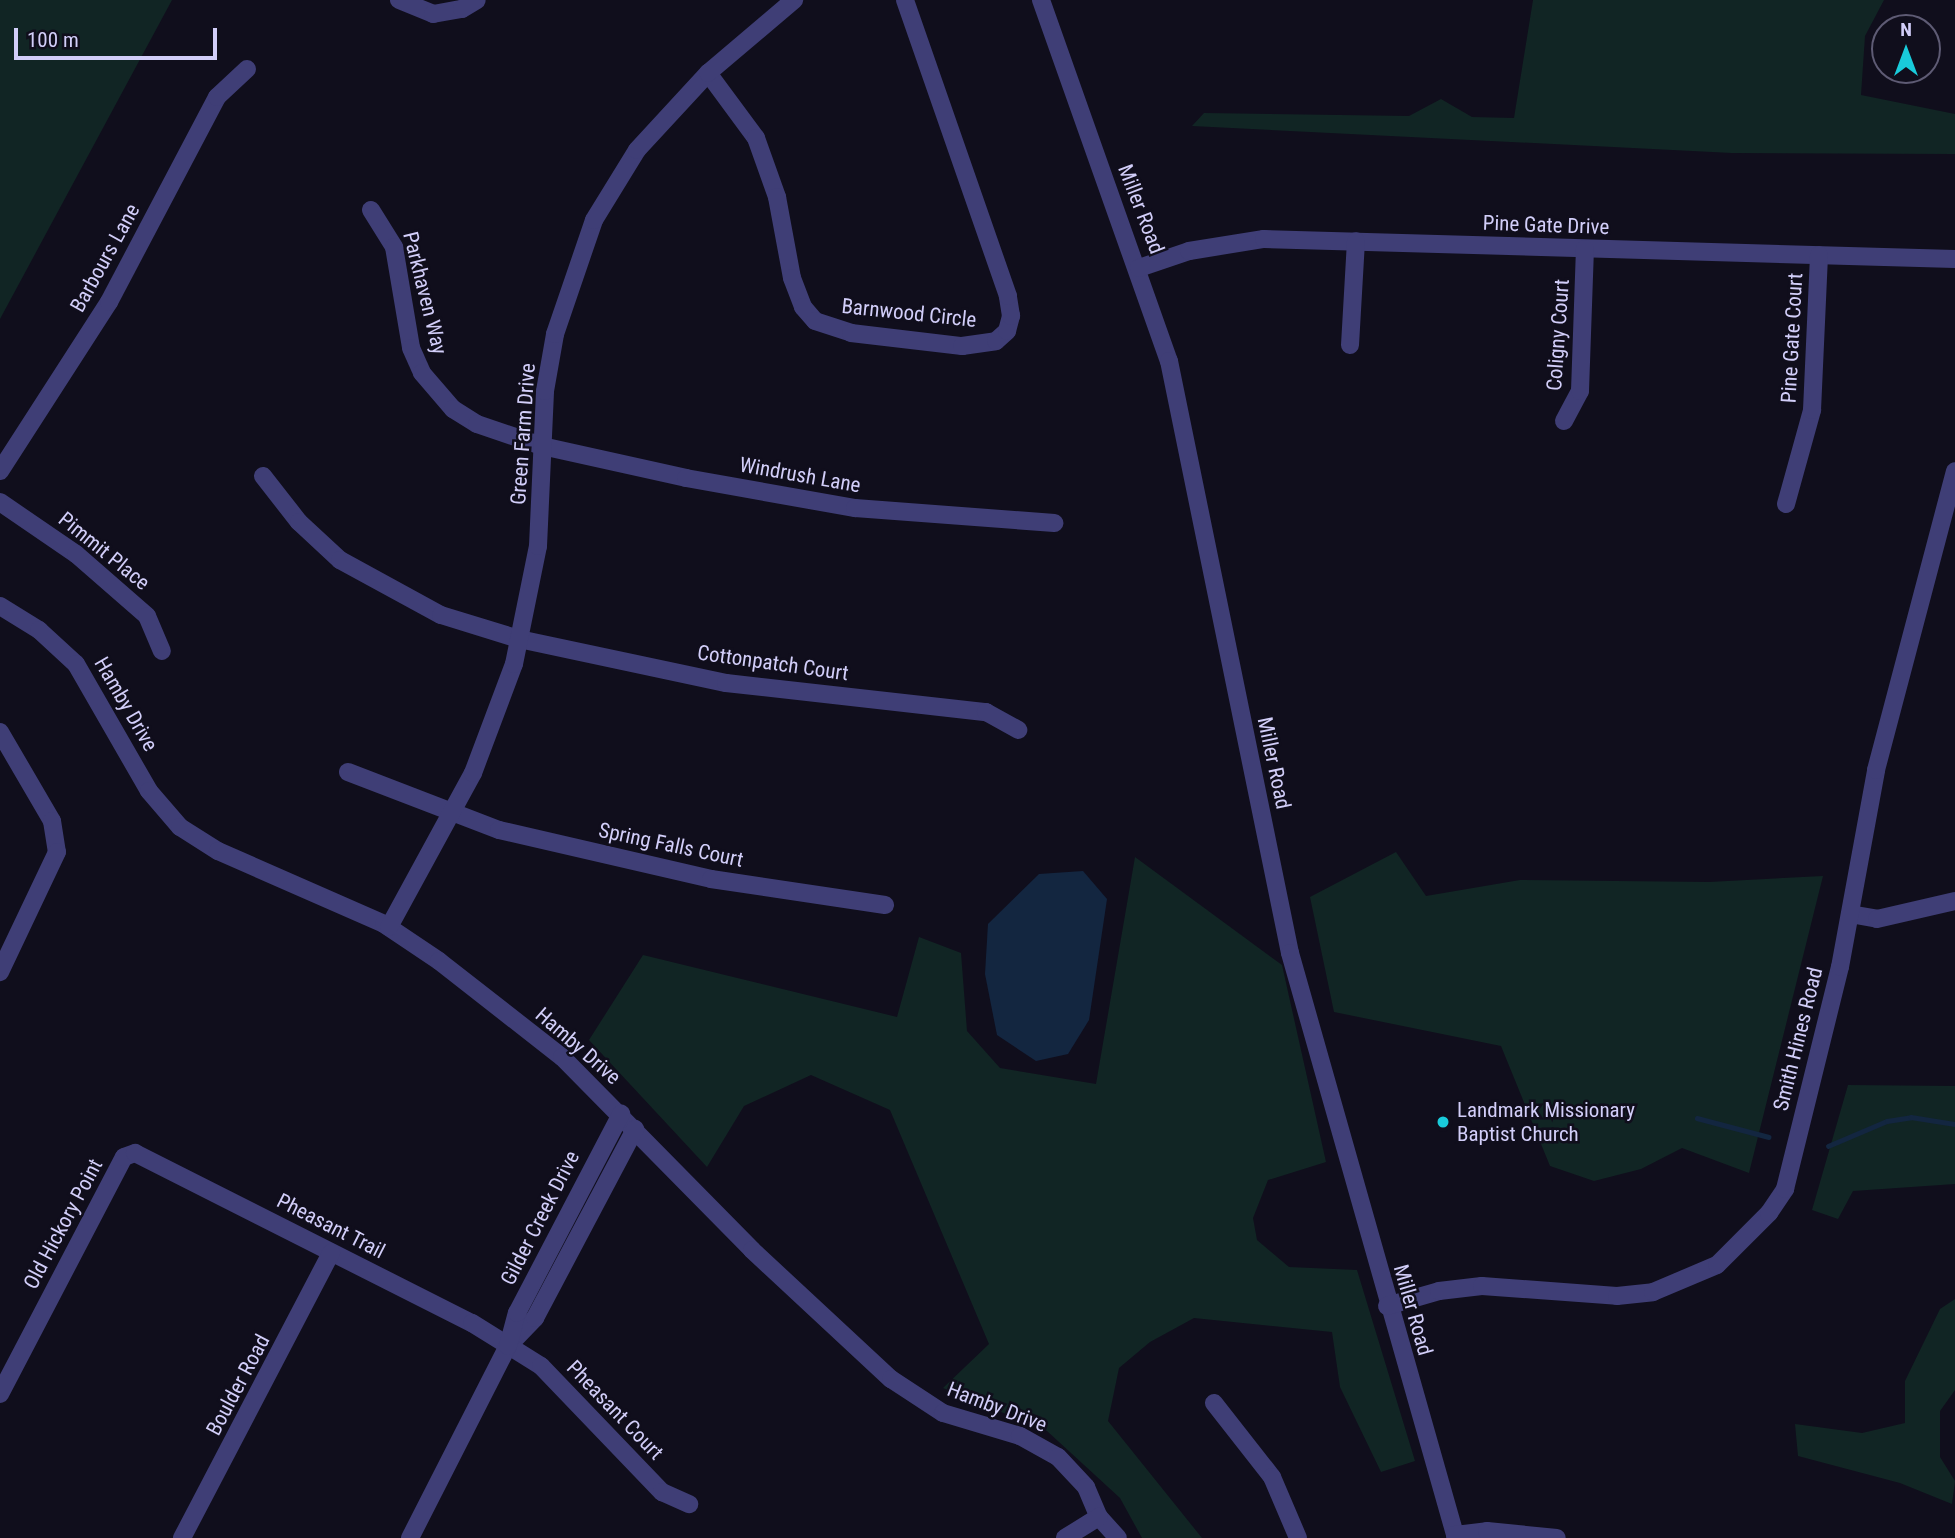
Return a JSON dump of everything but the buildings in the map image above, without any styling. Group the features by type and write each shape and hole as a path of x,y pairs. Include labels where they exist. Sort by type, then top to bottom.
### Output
{"street":[{"path":"399,0 433,14 462,9 477,0"},
{"name":"Green Farm Drive","path":"389,927 452,814 489,737 519,639 538,546 542,446 555,334 593,220 637,150 708,73 794,0"},
{"name":"Barnwood Circle","path":"708,73 755,138 777,197 792,278 803,307 816,321 851,333 962,346 996,341 1007,331 1011,316 1007,296 905,0"},
{"name":"Miller Road","path":"1041,0 1139,268 1176,393 1290,953 1387,1306 1456,1536"},
{"name":"Barbours Lane","path":"0,471 109,302 217,97 247,69"},
{"name":"Parkhaven Way","path":"371,210 394,247 411,348 422,373 453,409 477,424 542,446"},
{"name":"Pine Gate Drive","path":"1139,268 1189,251 1238,241 1356,241 1955,259"},
{"path":"1350,345 1356,241"},
{"name":"Coligny Court","path":"1564,421 1580,391 1585,249"},
{"name":"Pine Gate Court","path":"1786,503 1812,410 1819,255"},
{"name":"Windrush Lane","path":"542,446 686,478 855,508 1054,523"},
{"name":"Smith Hines Road","path":"1387,1306 1439,1291 1482,1286 1617,1296 1653,1292 1717,1265 1749,1238 1785,1189 1850,914 1876,770 1955,471"},
{"name":"Cottonpatch Court","path":"263,476 299,522 340,560 441,615 519,639 726,683 986,712 1018,730"},
{"name":"Pimmit Place","path":"0,502 76,554 147,615 162,651"},
{"name":"Hamby Drive","path":"0,606 39,630 76,664 149,791 180,827 218,851 389,927 562,1058 621,1114 752,1250 891,1379 943,1413 1020,1436 1048,1450 1086,1487 1099,1517 1118,1538"},
{"path":"0,732 52,821 57,852 0,972"},
{"name":"Spring Falls Court","path":"348,772 499,830 711,879 885,905"},
{"path":"1850,914 1877,919 1955,901"},
{"name":"Gilder Creek Drive","path":"410,1538 508,1346 517,1313 621,1114"},
{"name":"Gilder Creek Drive","path":"508,1346 536,1318 635,1129"},
{"name":"Pheasant Trail","path":"130,1153 155,1160 508,1346"},
{"name":"Old Hickory Point","path":"0,1394 124,1157 130,1153"},
{"name":"Boulder Road","path":"183,1538 331,1253"},
{"name":"Pheasant Court","path":"508,1346 541,1366 662,1492 689,1504"},
{"path":"1214,1403 1272,1477 1298,1538"},
{"path":"1065,1538 1099,1517"},
{"path":"1456,1536 1487,1531 1557,1538"}],"green space":[{"path":"0,0 172,0 0,319"},
{"path":"1533,0 1884,0 1877,14 1871,14 1871,25 1865,36 1861,95 1955,114 1955,154 1732,153 1192,126 1204,113 1409,116 1441,99 1472,117 1514,118"},
{"path":"1396,852 1426,896 1520,880 1709,882 1823,876 1749,1173 1682,1148 1641,1169 1594,1181 1550,1166 1501,1046 1334,1012 1310,897"},
{"path":"1135,857 1282,965 1326,1162 1268,1180 1253,1218 1257,1240 1289,1267 1357,1270 1415,1461 1381,1472 1340,1387 1332,1332 1194,1318 1150,1342 1119,1368 1108,1421 1202,1538 1142,1538 1120,1498 1047,1431 943,1388 989,1344 890,1110 811,1075 744,1106 707,1167 589,1040 643,955 897,1017 919,937 961,953 967,1031 1000,1068 1096,1084"},
{"path":"1848,1085 1955,1086 1955,1184 1853,1191 1838,1219 1812,1210"},
{"path":"1955,1299 1955,1390 1940,1411 1940,1457 1955,1481 1952,1504 1900,1483 1798,1456 1795,1424 1862,1433 1905,1423 1905,1381 1940,1309"}],"water":[{"path":"1083,871 1107,899 1089,1020 1068,1054 1036,1061 997,1035 985,974 988,924 1039,874"}],"waterway":[{"path":"1828,1146 1887,1121 1911,1117 1955,1124"},
{"path":"1697,1118 1769,1137"}],"place":[{"name":"Landmark Missionary Baptist Church","path":"1443,1122"}]}
